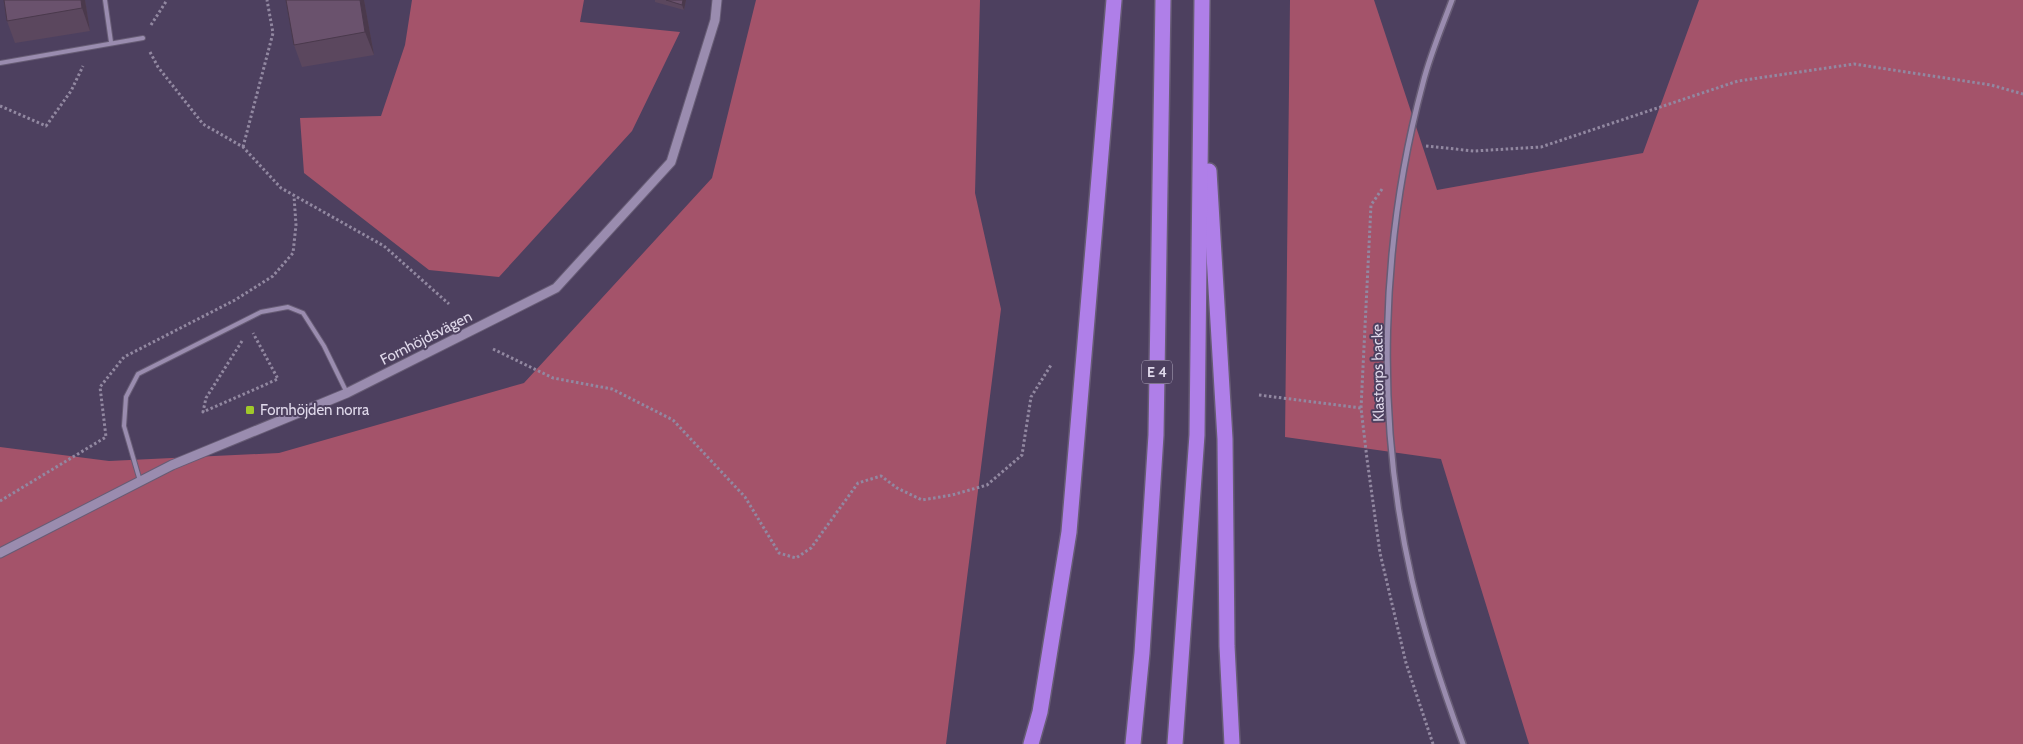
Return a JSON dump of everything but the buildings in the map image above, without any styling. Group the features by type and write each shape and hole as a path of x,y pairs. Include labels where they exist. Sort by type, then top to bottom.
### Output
{"highway":[{"path":"1031,744 1040,712 1070,532 1114,0"},
{"name":"E 4","path":"1133,744 1142,653 1156,435 1163,0"},
{"path":"1175,744 1197,436 1202,0"},
{"path":"1201,42 1225,439 1227,646 1232,744"}],"street":[{"name":"Fornhöjdsvägen","path":"0,553 140,481 348,393 556,288 671,162 715,20 717,0"},
{"name":"Klastorps backe","path":"1452,0 1423,82 1408,149 1390,262 1388,384 1396,486 1412,579 1441,683 1463,744"}],"lane":[{"path":"105,0 111,42"},
{"path":"0,63 111,42 143,38"},
{"path":"140,481 124,426 126,398 138,374 261,312 288,307 303,313 324,346 348,393"}],"path":[{"path":"243,147 273,33 267,0"},
{"path":"0,106 46,126 71,91 93,46"},
{"path":"1408,149 1429,146 1474,151 1542,147 1738,81 1854,64 1990,85 2023,94"},
{"path":"158,67 203,124 243,147 281,188 384,246 449,304"},
{"path":"235,300 245,319"},
{"path":"250,328 278,379 203,412 206,398 250,328"},
{"path":"493,349 553,378 612,389 674,420 745,497 779,553 796,558 811,548 858,484 881,476 897,488 922,500 952,495 987,485 1022,455 1031,397 1051,365"},
{"path":"1259,395 1361,408"}],"shaded area":[{"path":"412,0 584,0 580,22 680,32 632,131 499,277 429,270 304,173 300,118 381,116 405,45"},
{"path":"756,0 980,0 975,193 1001,309 946,744 0,744 0,447 109,461 279,453 524,383 712,178"},
{"path":"1290,0 1374,0 1437,190 1643,153 1699,0 2023,0 2023,744 1529,744 1441,459 1285,437"}],"place":[{"name":"Fornhöjden norra","path":"250,410"}]}
